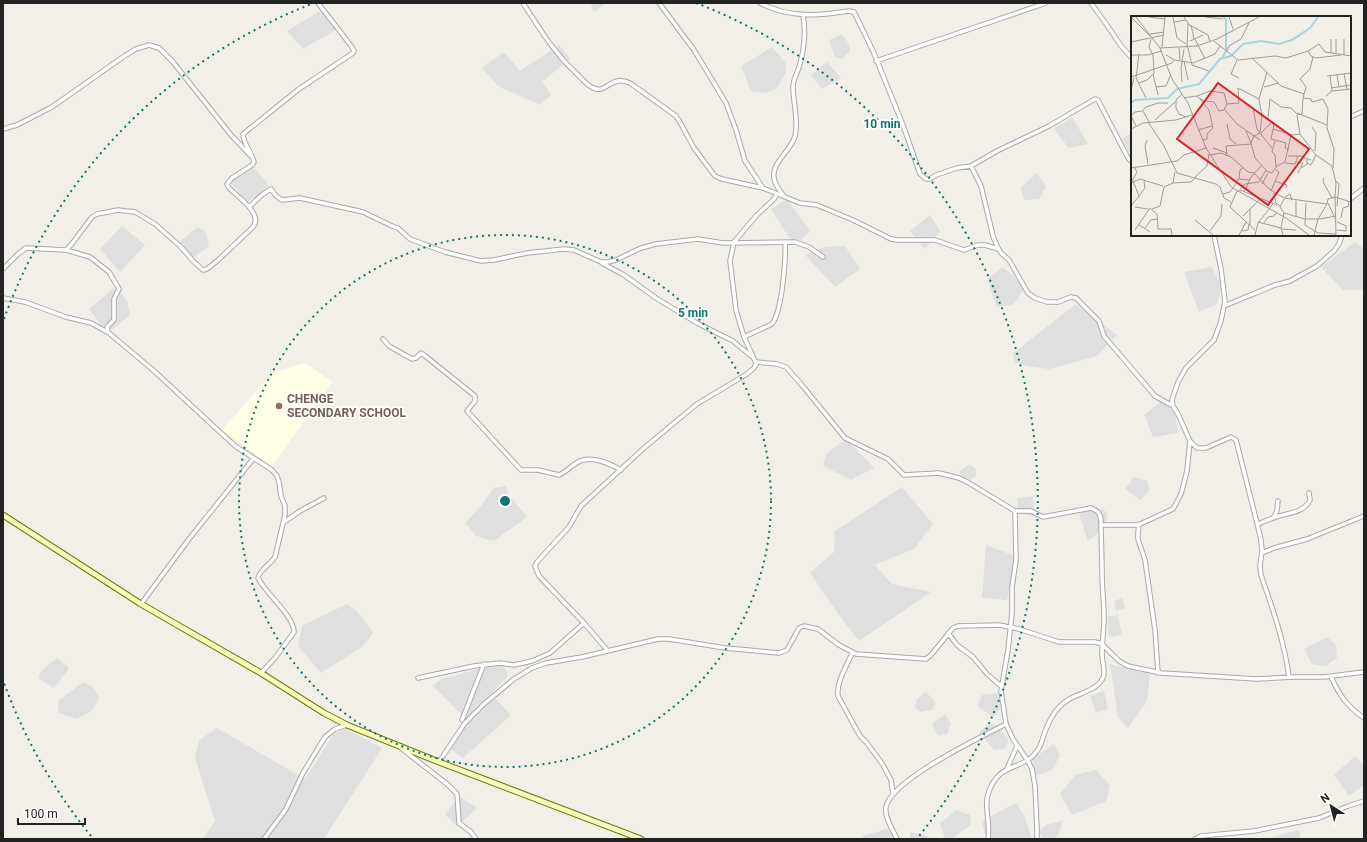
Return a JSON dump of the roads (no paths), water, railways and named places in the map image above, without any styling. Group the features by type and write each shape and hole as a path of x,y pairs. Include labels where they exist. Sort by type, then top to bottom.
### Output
{"street":[{"path":"66,250 92,217 97,214 118,210 130,211 135,212 154,224 180,246 203,270 207,269 217,261 256,225 256,218 249,206 228,188 227,184 232,178 252,165 254,162 254,158 242,137 245,132 299,89 353,53 352,47 318,3"},
{"path":"523,3 544,36 567,65 590,86 598,90 619,80 630,83 667,109 676,116 694,148 715,176 722,180 763,188 800,203 817,205 891,239 936,240 964,250 978,245 985,245 998,249"},
{"path":"659,3 694,50 720,92 730,113 746,161 763,188"},
{"path":"760,3 779,10 803,15 849,11 854,12 903,125 922,177 926,179 930,179 936,175 957,168 971,166 1049,126 1095,99 1098,100 1128,158 1131,161"},
{"path":"876,61 1046,3"},
{"path":"1091,3 1108,25 1121,46 1131,57"},
{"path":"783,195 776,183 774,170 790,147 795,136 796,122 793,87 802,53 804,27 803,15"},
{"path":"3,129 17,125 52,107 123,57 136,49 149,45 159,48 224,126 254,158"},
{"path":"1351,117 1364,111"},
{"path":"971,166 981,186 993,236 998,249 1008,260 1030,295 1047,302 1058,302 1071,297 1076,298 1099,321 1104,336 1155,396 1173,406"},
{"path":"1351,198 1364,188"},
{"path":"249,206 271,189 276,196 282,200 300,198 364,212 398,228 410,239 444,252 481,261 494,260 527,253 564,249 574,250 601,262 624,275 656,298 697,323 733,341 757,362 778,364 786,368 845,438 888,459 904,475 939,473 959,478 1015,511 1031,511 1043,517 1091,508 1096,510 1100,514 1101,525 1104,616 1102,644 1103,678 1096,687 1064,702 1054,713 1037,752 1028,760 998,776 987,797 988,839"},
{"path":"753,358 744,337 736,310 730,261 734,242 777,194"},
{"path":"1214,236 1221,269 1225,301 1221,321 1216,336 1210,345 1186,368 1173,394 1173,406 1190,441 1197,448 1202,448 1231,437 1236,439 1258,524 1262,553 1260,566 1261,575 1281,633 1289,677"},
{"path":"1224,306 1275,285 1290,281 1317,266 1334,251 1339,244 1342,236"},
{"path":"601,262 616,260 641,248 656,244 698,238 715,242 795,242 805,245 823,257"},
{"path":"744,337 772,324 775,321 778,312 786,255 785,242"},
{"path":"3,269 26,248 66,250 90,257 109,272 119,289 114,299 114,320 106,329 109,333"},
{"path":"3,298 24,302 91,324 109,333 153,370 235,446 272,470 277,476 281,496 286,506 285,515 275,557 272,563 259,575 258,578 268,594 291,622 294,632 275,658 261,673"},
{"path":"383,339 389,346 412,359 416,358 420,354 424,355 475,396 475,401 467,411 522,470 538,470 559,475 580,461 587,460 610,463 620,470"},
{"path":"608,651 584,623 539,576 535,566 537,562 569,527 581,506 644,448 697,404 747,374 754,368 757,362"},
{"path":"1101,525 1127,526 1139,524 1173,509 1181,494 1187,471 1190,441"},
{"path":"141,604 189,539 253,459"},
{"path":"1258,524 1294,512 1307,505 1310,500 1309,493"},
{"path":"283,523 294,514 324,498"},
{"path":"1273,518 1278,510 1278,501"},
{"path":"1015,511 1016,560 1012,588 1008,650 1001,686 1006,724 1017,746 1028,760 1032,769 1035,786 1036,839"},
{"path":"3,515 141,604 261,673 324,713 347,725 439,762 641,839"},
{"path":"1262,553 1274,548 1307,539 1364,516"},
{"path":"1139,524 1138,539 1145,560 1155,630 1158,673"},
{"path":"418,678 484,664 500,663 514,665 540,658 557,648 584,623"},
{"path":"439,762 465,723 484,704 514,679 532,668 546,662 608,651 651,640 663,639 725,648 779,653 787,650 799,628 804,626 818,629 852,653 926,659 953,628 958,626 990,625 1010,627 1059,642 1094,642 1102,644 1119,661 1128,666 1158,673 1257,679 1332,677 1364,672"},
{"path":"948,633 957,645 973,657 987,674 1001,686"},
{"path":"852,653 837,690 838,696 860,736 883,765 891,780 893,794"},
{"path":"462,720 484,664"},
{"path":"1332,677 1341,697 1350,707 1364,718"},
{"path":"897,839 886,813 886,806 893,794 912,778 937,761 1006,724"},
{"path":"264,839 286,809 303,773 325,737 335,729 347,725"},
{"path":"396,744 447,784 457,794 459,823 471,832 476,839"},
{"path":"1006,771 1017,746"},
{"path":"1194,839 1201,836 1238,835 1319,818 1364,801"}],"place":[{"name":"CHENGE SECONDARY SCHOOL","path":"279,406"}]}
